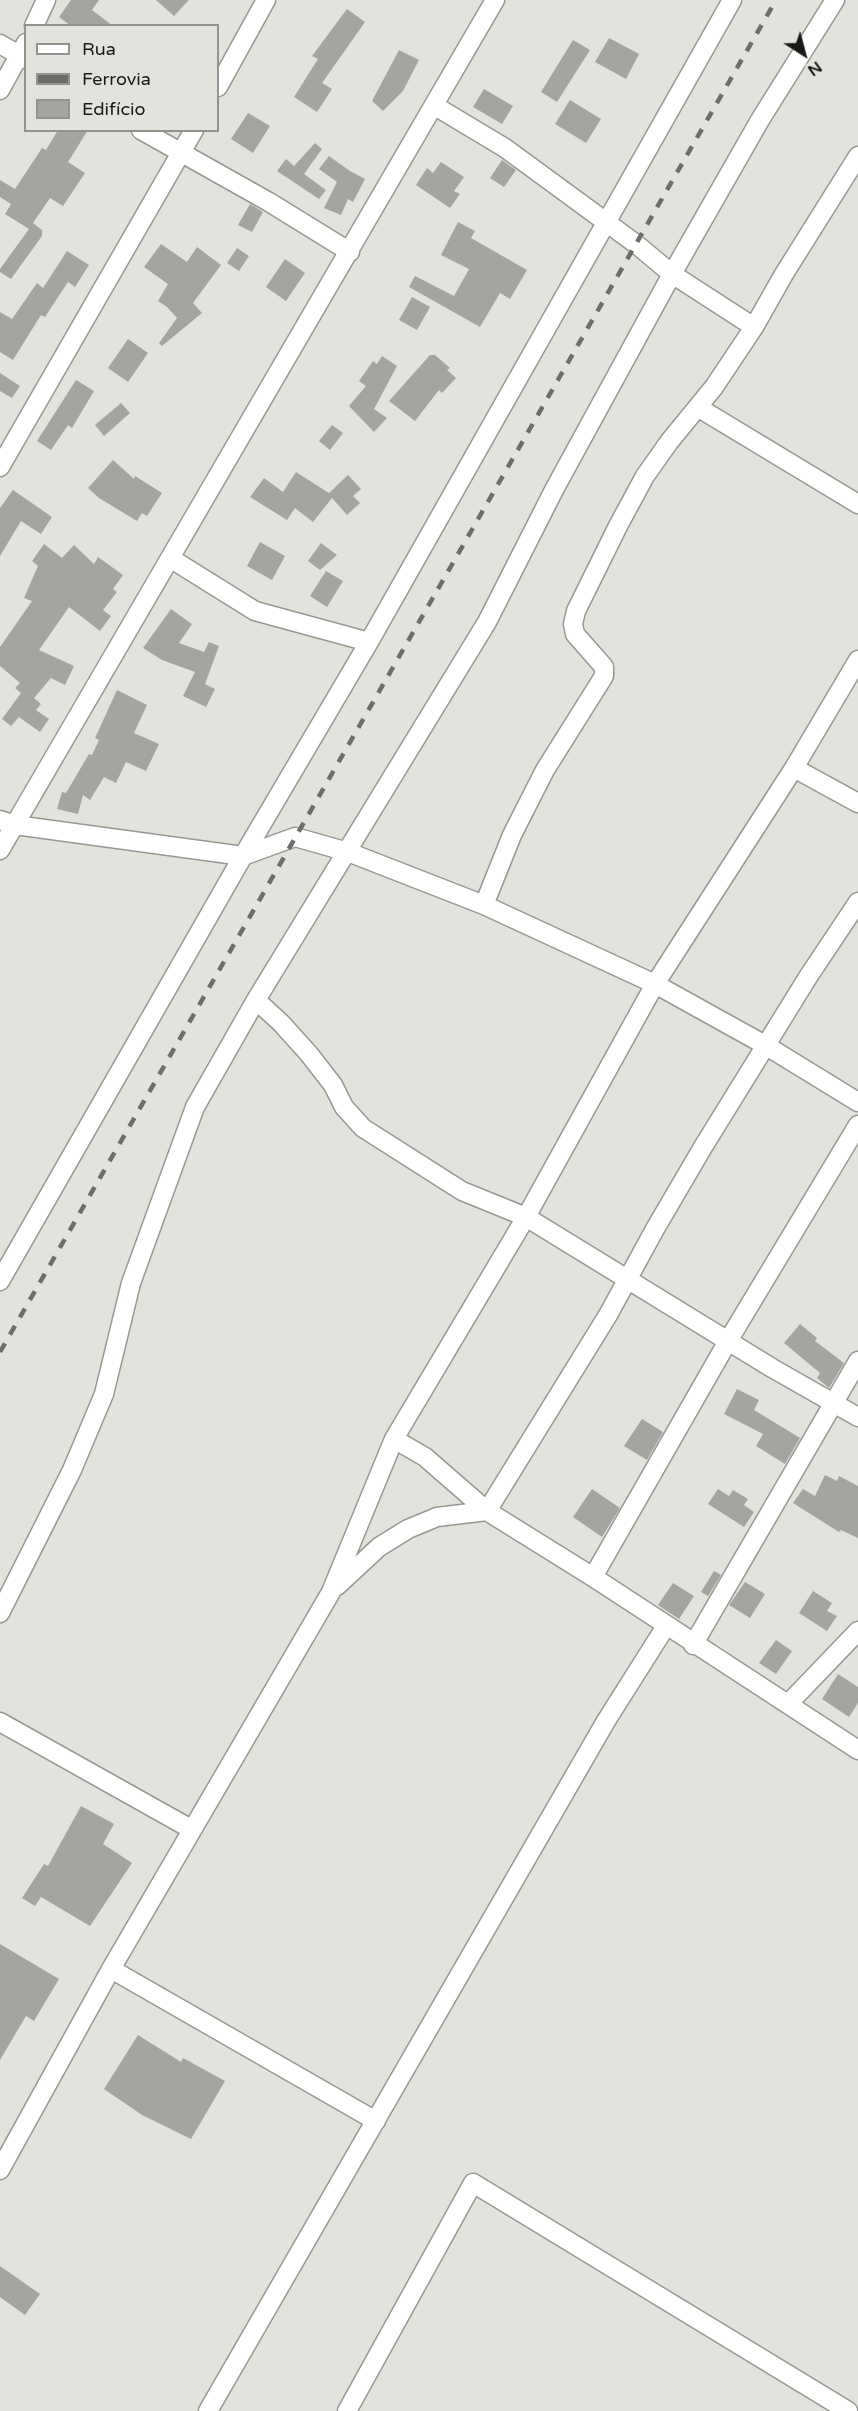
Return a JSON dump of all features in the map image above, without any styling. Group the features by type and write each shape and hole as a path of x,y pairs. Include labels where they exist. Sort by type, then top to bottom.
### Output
{"street":[{"path":"35,24 46,0"},
{"path":"219,85 266,0"},
{"path":"0,850 7,822 170,558 495,0"},
{"path":"0,1281 243,856 369,642 732,0"},
{"path":"0,1613 72,1470 104,1394 131,1283 195,1107 256,1000 487,622 555,488 672,274 760,120 835,0"},
{"path":"0,44 24,53 0,90"},
{"path":"435,106 505,148 636,244 672,274 754,327"},
{"path":"144,132 269,202 350,252"},
{"path":"0,466 193,132"},
{"path":"484,905 512,835 545,770 604,676 604,667 575,634 573,624 576,611 618,526 645,476 669,442 699,408 754,327 784,274 858,156"},
{"path":"699,408 858,504"},
{"path":"170,558 255,611 369,642"},
{"path":"0,2170 191,1829 331,1592 394,1439 526,1217 655,984 794,768 858,660"},
{"path":"794,768 858,804"},
{"path":"7,822 243,856 295,837 348,852 484,905 527,927 655,984 765,1045 858,1102"},
{"path":"487,1511 608,1315 703,1147 765,1045 858,902"},
{"path":"256,1000 309,1054 333,1084 344,1107 363,1128 462,1191 526,1217 728,1341 858,1417"},
{"path":"593,1577 728,1341 858,1125"},
{"path":"693,1645 858,1361"},
{"path":"394,1439 425,1457 487,1511 593,1577 693,1645 858,1750"},
{"path":"331,1592 379,1547 408,1529 437,1517 487,1511"},
{"path":"208,2411 606,1721 666,1626"},
{"path":"788,1704 858,1631"},
{"path":"0,1722 191,1829"},
{"path":"111,1969 376,2121"},
{"path":"347,2411 472,2183 850,2411 858,2397"}],"building":[{"path":"71,0 99,0 92,10 110,24 68,24 59,17"},
{"path":"156,0 189,0 174,16"},
{"path":"347,9 365,22 322,83 332,89 317,112 294,97 318,59 312,56"},
{"path":"609,38 639,54 626,79 595,62"},
{"path":"573,40 590,50 557,102 541,92"},
{"path":"399,50 419,60 403,91 383,111 372,101"},
{"path":"484,89 513,106 502,124 473,107"},
{"path":"570,100 601,119 586,143 555,124"},
{"path":"248,113 270,126 253,153 231,139"},
{"path":"57,132 87,132 68,162 85,173 63,206 50,198 33,223 42,230 42,236 11,279 0,272 0,269 29,229 5,214 11,204 0,197 0,180 15,189 42,148 46,150"},
{"path":"315,143 322,149 304,174 326,190 319,199 277,171 286,159 294,166"},
{"path":"329,156 365,179 353,202 348,199 341,215 324,208 337,182 319,169"},
{"path":"502,160 516,170 504,187 490,178"},
{"path":"441,162 464,177 454,191 460,194 450,208 416,185 427,168 433,173"},
{"path":"250,204 263,212 252,232 238,225"},
{"path":"458,222 475,231 471,238 527,270 510,299 500,293 480,327 409,287 415,276 454,296 469,269 441,255"},
{"path":"161,244 187,262 197,247 221,265 193,303 202,313 162,346 159,343 177,318 158,301 168,284 144,267"},
{"path":"237,248 249,256 239,271 227,263"},
{"path":"67,251 89,265 75,287 68,282 45,317 41,315 13,360 0,352 0,312 12,319 37,283 43,288"},
{"path":"285,259 305,273 286,301 266,287"},
{"path":"412,297 430,307 417,330 399,320"},
{"path":"128,339 148,353 128,382 108,368"},
{"path":"430,355 435,355 450,368 447,370 456,378 442,393 439,390 415,421 389,401"},
{"path":"382,356 397,366 374,409 387,418 374,432 349,406 366,386 359,381 373,361 377,364"},
{"path":"0,373 20,386 12,398 0,391"},
{"path":"76,380 94,391 72,428 68,425 51,450 37,441"},
{"path":"121,403 130,413 104,436 95,425"},
{"path":"332,425 343,433 330,450 319,441"},
{"path":"113,460 134,479 135,476 162,493 147,516 142,513 137,521 99,498 88,488"},
{"path":"296,472 329,493 348,475 361,489 353,496 360,503 347,515 332,498 313,522 295,508 287,520 250,497 264,478 283,492"},
{"path":"13,490 52,517 41,534 21,521 0,556 0,508"},
{"path":"260,542 285,556 272,580 247,566"},
{"path":"321,543 337,555 320,570 308,561"},
{"path":"44,544 62,558 74,545 94,564 98,557 123,575 113,589 117,592 103,610 111,616 100,631 69,607 39,650 74,666 65,685 51,678 34,698 41,704 36,710 49,719 40,732 19,717 11,726 2,719 21,693 15,688 20,683 0,666 0,647 32,601 24,598 38,566 32,561"},
{"path":"326,571 343,581 327,607 310,596"},
{"path":"171,609 192,624 179,643 204,652 209,642 219,646 205,684 215,689 206,707 183,696 195,672 162,660 143,648"},
{"path":"117,690 147,705 134,733 159,744 146,771 126,762 116,783 104,777 90,800 83,795 78,814 57,809 62,792 66,793 89,754 92,755 99,740 95,738"},
{"path":"800,1324 817,1338 815,1341 844,1363 829,1388 817,1378 820,1373 784,1343"},
{"path":"737,1389 759,1400 754,1410 800,1438 785,1464 756,1446 763,1434 724,1414"},
{"path":"642,1419 663,1432 647,1460 624,1446"},
{"path":"825,1475 837,1481 839,1476 858,1486 858,1538 841,1530 839,1532 793,1503 803,1489 815,1496"},
{"path":"592,1489 620,1508 602,1537 573,1517"},
{"path":"718,1489 729,1496 733,1490 748,1499 744,1505 754,1512 744,1527 708,1504"},
{"path":"714,1571 721,1575 708,1596 701,1592"},
{"path":"745,1582 765,1594 750,1618 729,1605"},
{"path":"673,1583 694,1596 679,1619 658,1605"},
{"path":"813,1591 832,1603 827,1611 837,1616 827,1631 799,1613"},
{"path":"776,1640 792,1651 776,1674 759,1663"},
{"path":"838,1674 858,1687 858,1703 849,1717 822,1699"},
{"path":"81,1806 114,1824 103,1844 132,1863 90,1926 41,1897 35,1906 22,1898 44,1864 48,1866"},
{"path":"0,1944 59,1979 34,2021 26,2016 0,2060"},
{"path":"138,2035 181,2062 183,2058 225,2081 191,2139 142,2115 104,2089"},
{"path":"0,2266 40,2294 25,2315 0,2297"}],"railway":[{"path":"0,1352 776,0"}]}
